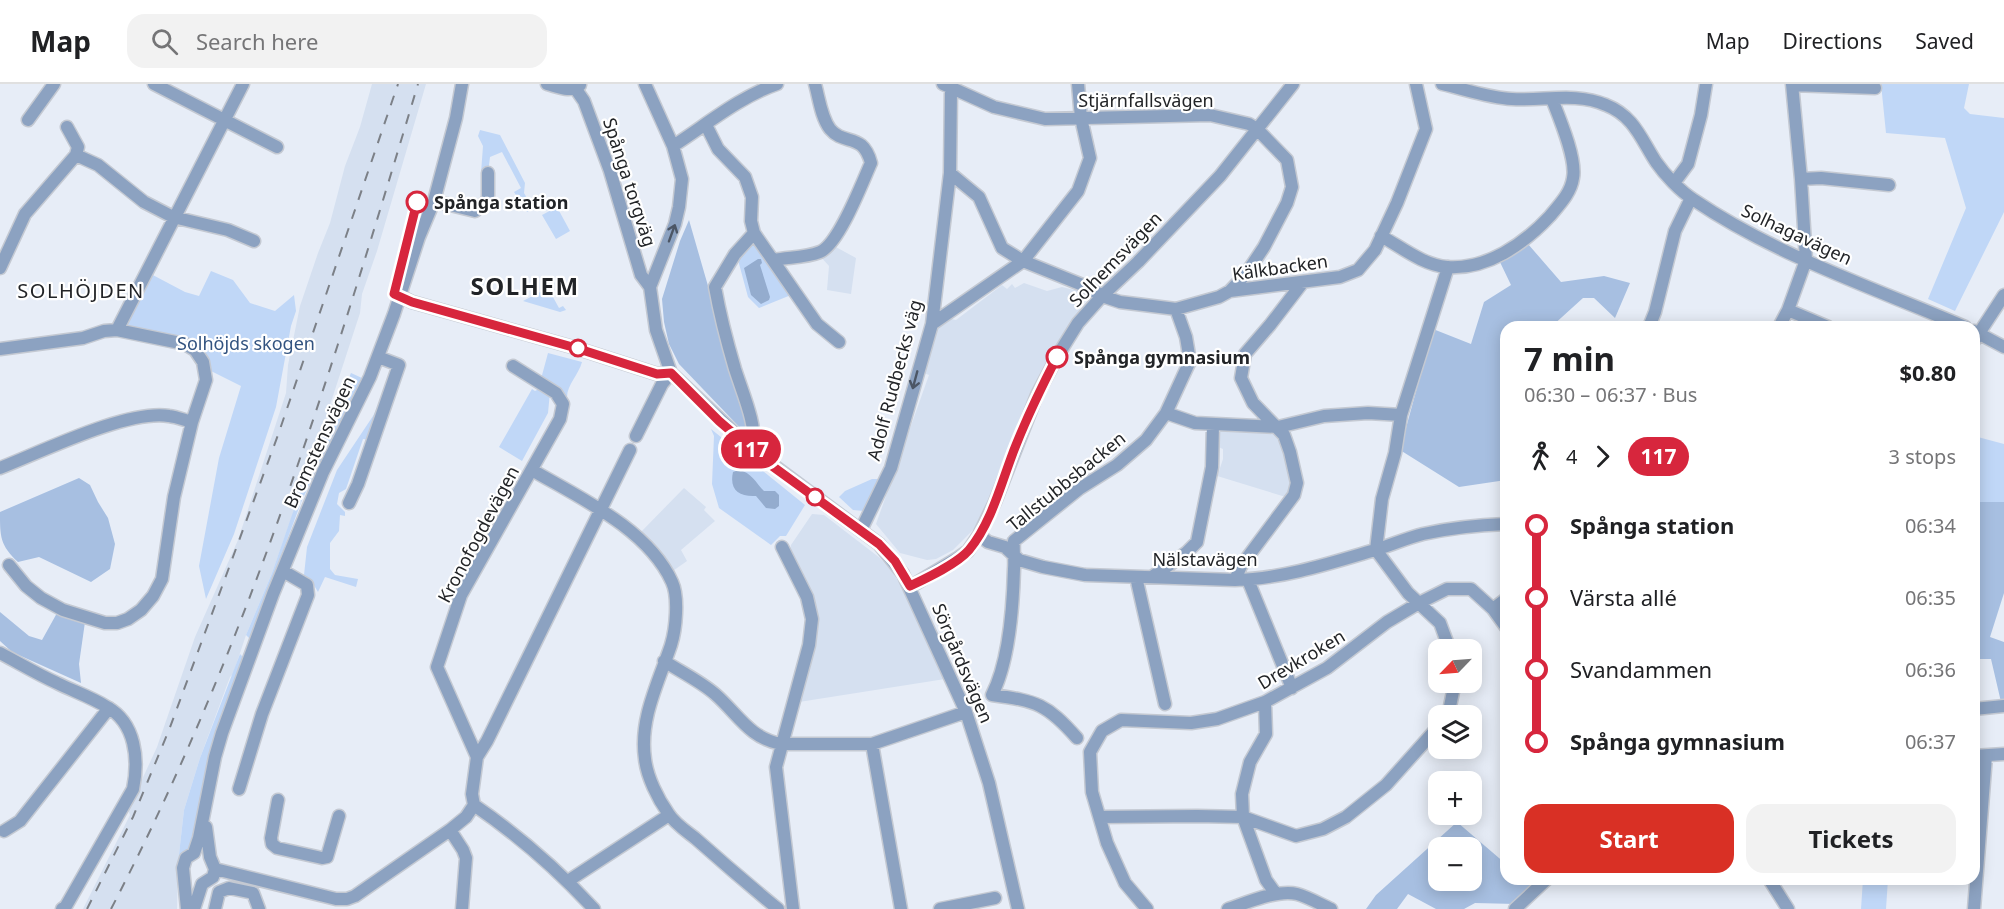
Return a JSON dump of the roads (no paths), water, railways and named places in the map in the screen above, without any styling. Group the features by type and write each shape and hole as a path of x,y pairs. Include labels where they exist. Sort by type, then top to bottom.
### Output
{"street":[{"path":"28,120 54,84"},
{"path":"154,84 277,147"},
{"path":"117,330 173,216 243,84"},
{"name":"Bromstensvägen","path":"187,909 184,862 194,853 205,814 222,733 269,604 323,472 357,407 378,357 417,242 434,201 456,118 462,84"},
{"name":"Sörgårdsvägen","path":"645,84 673,146 682,179 675,225 650,287 656,330 671,373 754,451 887,552 910,586 966,712 989,783 1018,909"},
{"path":"673,146 727,110 777,84"},
{"path":"774,260 806,256 823,251 835,239 871,163 868,151 859,143 831,129 821,110 815,84"},
{"path":"932,324 1023,261 1078,191 1090,158 1081,118 1078,84"},
{"name":"Solhemsvägen","path":"910,586 968,551 979,535 1038,395 1058,355 1078,323 1212,184 1293,84"},
{"name":"Kälkbacken","path":"951,173 979,197 1002,248 1023,261 1120,302 1176,309 1219,297 1230,291 1340,277 1358,270 1375,250 1397,203 1426,129 1416,84"},
{"name":"Solhagavägen","path":"1442,84 1510,99 1582,97 1609,105 1632,122 1657,164 1674,183 1691,198 1749,235 1951,321"},
{"path":"1674,183 1688,164 1701,115 1706,84"},
{"path":"1782,321 1806,260 1792,85 1875,88"},
{"path":"553,86 578,86"},
{"name":"Spånga torgväg","path":"578,86 610,171 641,275 650,287"},
{"name":"Stjärnfallsvägen","path":"947,87 994,107 1045,119 1210,115 1249,124 1257,129 1287,160 1292,187 1287,203 1264,248 1246,274 1230,291"},
{"name":"Adolf Rudbecks väg","path":"861,530 891,468 932,324 951,173 947,87"},
{"path":"1381,236 1435,265 1448,267 1473,265 1506,252 1535,232 1564,201 1574,177 1564,128 1552,99"},
{"path":"706,125 718,149 745,177 752,197 751,221 754,232 817,324 839,342"},
{"path":"0,268 25,214 76,155 78,147 67,127"},
{"path":"76,155 98,165 144,202 173,216 228,230 254,241"},
{"path":"434,201 475,211 488,200 488,173"},
{"path":"1801,179 1821,178 1889,185"},
{"path":"1651,321 1675,231 1691,198"},
{"path":"754,232 735,254 715,287 720,315 750,413 754,451"},
{"path":"1446,639 1440,623 1407,593 1376,550 1382,499 1395,453 1401,415 1448,267"},
{"path":"1246,274 1252,288"},
{"path":"1292,688 1242,580 1240,566 1294,495 1297,483 1284,435 1253,403 1241,378 1245,354 1303,282"},
{"path":"1980,329 2004,295"},
{"path":"400,296 412,302 576,348 657,374 671,373"},
{"name":"Tallstubbsbacken","path":"1077,738 1056,715 1041,705 1019,698 992,695 999,681 1009,631 1014,541 1079,489 1117,465 1146,440 1166,413 1190,361 1186,337 1176,309"},
{"path":"1788,310 1814,321"},
{"path":"0,349 83,338 104,331 117,330 185,344 195,350 203,362 206,380 192,422 174,497 162,579 153,596 141,610 117,623 105,623 63,610 41,598 26,586 9,565"},
{"path":"1980,337 2004,347"},
{"path":"349,503 355,495 399,365 378,357"},
{"name":"Kronofogdevägen","path":"477,757 437,667 461,596 560,419 563,404 556,393 513,366"},
{"path":"636,436 662,384 671,373"},
{"path":"1166,413 1195,423 1278,427 1324,416 1368,413 1401,415"},
{"path":"0,468 126,420 148,416 168,416 192,422"},
{"path":"1152,577 1186,553 1197,542 1212,467 1213,424"},
{"path":"594,909 568,881 504,826 474,804 472,794 477,757 487,741 630,450"},
{"path":"532,470 601,510 638,538 660,561 673,584 676,611 672,643 654,690 645,729 645,760 655,789 669,815 778,909"},
{"name":"Nälstavägen","path":"979,535 988,542 1005,547 1019,560 1085,575 1242,580 1303,570 1376,550 1423,534 1500,524"},
{"path":"782,547 807,597 812,619 809,645 776,767 793,909"},
{"path":"238,789 262,714 308,595 307,585 283,571"},
{"path":"1136,577 1165,704"},
{"name":"Drevkroken","path":"1147,909 1125,884 1107,843 1092,792 1090,752 1102,731 1121,720 1191,723 1217,719 1265,702 1327,668 1387,622 1447,589 1471,589 1500,619"},
{"path":"1492,609 1500,603"},
{"path":"0,652 41,676 109,708 127,727 133,741 137,772 134,789 66,906 62,909"},
{"path":"664,661 715,694 752,732 767,741 781,744 873,744 966,712"},
{"path":"1265,702 1266,734 1250,762 1242,794 1243,818 1266,880 1276,894"},
{"path":"1980,708 2004,706"},
{"path":"4,831 20,820 109,708"},
{"path":"1100,817 1243,818 1296,836 1323,829 1346,817 1386,785 1428,738"},
{"path":"873,744 901,909"},
{"path":"1980,756 2004,754"},
{"path":"278,800 272,838 272,844 277,848 322,858 327,857 339,816"},
{"path":"194,909 202,884 213,877 215,869 336,904 355,896 450,830 466,817 474,804"},
{"name":"Bromstensvägen","path":"205,814 210,857 215,869"},
{"path":"568,881 669,815"},
{"path":"450,830 466,858 462,909"},
{"path":"194,853 204,853 210,857"},
{"path":"185,877 191,882 202,884"},
{"path":"1515,909 1541,885"},
{"path":"1773,885 1788,909"},
{"path":"1974,909 1975,885"},
{"path":"215,909 219,892 229,888 253,893 259,909"},
{"path":"1228,909 1276,894 1296,893 1331,909"},
{"path":"940,909 995,898"}],"railway":[{"path":"87,909 133,817 169,730 278,435 398,84"},
{"path":"111,909 160,810 205,710 246,607 320,400 418,84"}],"place":[{"name":"Spånga station","path":"417,202"},
{"name":"Spånga gymnasium","path":"1057,357"}],"district":[{"name":"SOLHEM","path":"525,285"},
{"name":"SOLHÖJDEN","path":"81,290"}],"park label":[{"name":"Solhöjds skogen","path":"246,343"}]}
